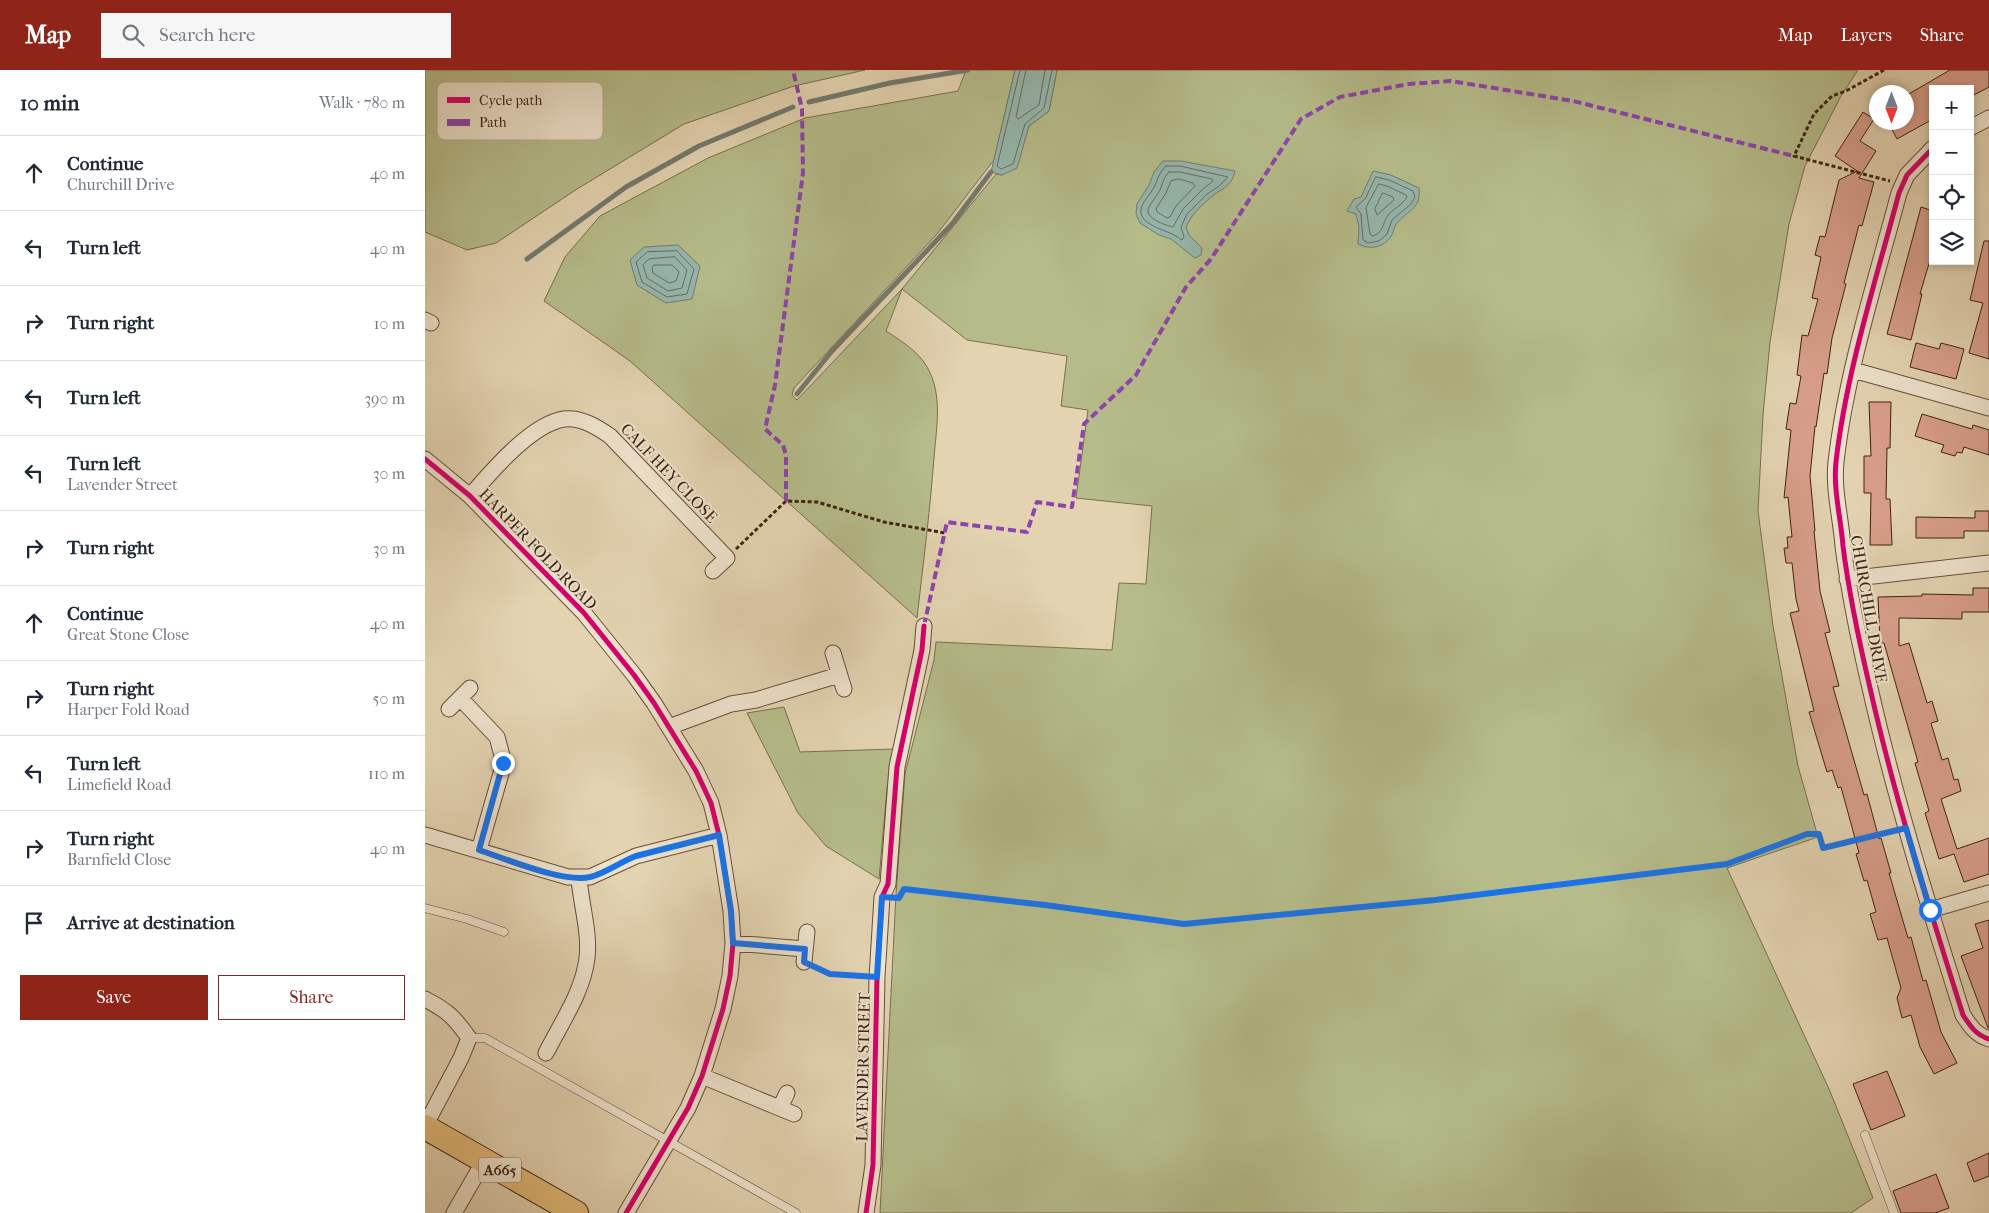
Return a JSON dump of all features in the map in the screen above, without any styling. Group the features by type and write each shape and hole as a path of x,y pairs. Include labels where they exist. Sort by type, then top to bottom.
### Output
{"main road":[{"name":"A665","path":"425,1127 575,1213"}],"street":[{"path":"1974,126 1989,118"},
{"name":"CHURCHILL DRIVE","path":"1929,152 1913,168 1902,184 1853,370 1836,464 1847,579 1877,722 1930,910 1963,1015 1971,1028 1989,1040"},
{"path":"1853,370 1989,408"},
{"name":"CALF HEY CLOSE","path":"469,496 490,473 534,432 551,423 565,419 582,421 595,426 610,436 727,558"},
{"name":"HARPER FOLD ROAD","path":"425,459 469,496 584,612 634,675 669,727 696,771 711,804 719,835 731,911 733,943 730,976 723,1009 702,1076 688,1108 626,1213"},
{"path":"713,571 727,558"},
{"path":"1847,579 1989,563"},
{"name":"LAVENDER STREET","path":"866,1213 873,1165 877,977 882,897 888,884 897,767 922,650 924,626"},
{"path":"669,727 731,704 841,682 833,654"},
{"path":"460,698 497,737 503,763 479,850"},
{"path":"425,835 555,874 579,878 600,874 636,856 719,835"},
{"path":"554,1046 578,991 587,957 587,939 579,878"},
{"path":"1930,910 1989,893"},
{"path":"733,943 805,956 807,932"},
{"path":"425,999 447,1011 469,1038 461,1058 425,1127"},
{"path":"702,1076 794,1114"},
{"path":"780,1108 787,1093"},
{"path":"455,1213 484,1161"}],"lane":[{"path":"425,908 467,919 504,932"},
{"path":"469,1038 485,1038 796,1213"},
{"path":"1865,1135 1894,1213"}],"path":[{"path":"1884,70 1846,91 1832,96 1814,114 1794,156 1902,184"},
{"path":"727,558 786,501 817,502 884,522 945,533"},
{"path":"882,897 899,898 904,889 1045,905 1184,924 1435,900 1727,864 1807,834 1819,834 1823,848 1906,828"},
{"path":"805,956 830,974 877,977"}],"green space":[{"path":"425,70 865,70 794,86 684,124 577,189 496,243 467,250 425,232"},
{"path":"966,70 1015,70 994,160 937,234 794,388 792,395 797,400 902,289 886,331 918,355 928,368 934,385 937,406 931,498 917,618 630,361 544,301 565,257 600,216 708,158 805,118 958,91"},
{"path":"1057,70 1858,70 1841,96 1805,166 1789,224 1770,342 1763,415 1758,511 1773,626 1798,766 1818,837 1727,868 1829,1089 1873,1198 1851,1213 880,1213 896,894 905,774 934,660 936,642 1112,650 1119,583 1146,584 1152,506 1076,498 1088,410 1061,406 1067,356 967,340 902,289 996,174 1002,175 1017,165 1029,126 1049,111"},
{"path":"784,707 800,752 895,749 887,789 879,879 826,846 798,813 747,713"}],"water":[{"path":"1015,70 1057,70 1049,111 1029,126 1017,168 1002,175 991,172"},
{"path":"1163,161 1181,161 1235,171 1228,185 1202,205 1186,227 1189,235 1202,248 1201,255 1195,258 1171,239 1159,235 1140,223 1136,214 1137,204 1149,185 1154,172"},
{"path":"1373,171 1391,175 1419,188 1419,195 1414,208 1397,223 1392,235 1385,243 1377,247 1367,247 1358,244 1359,227 1356,214 1347,211 1354,199 1361,197"},
{"path":"678,245 700,266 692,299 666,303 637,285 630,260 644,247"}],"building":[{"path":"1950,70 1989,70 1989,87 1974,95 1974,85 1929,85 1929,121 1914,130 1914,91"},
{"path":"1863,112 1869,116 1869,127 1860,141 1876,151 1859,178 1874,182 1862,226 1859,225 1844,283 1846,284 1832,338 1827,374 1824,373 1815,426 1810,476 1820,591 1830,632 1825,633 1839,686 1833,687 1864,795 1867,794 1879,839 1881,838 1908,938 1911,937 1923,981 1926,980 1941,1032 1957,1063 1934,1074 1920,1047 1911,1015 1902,1018 1897,998 1901,988 1887,938 1878,940 1870,914 1876,912 1867,880 1864,881 1856,854 1859,853 1841,787 1838,788 1832,770 1827,772 1809,712 1814,711 1790,613 1799,611 1792,563 1786,563 1784,548 1788,548 1787,537 1792,537 1788,497 1784,498 1791,430 1786,429 1790,403 1796,404 1801,376 1797,375 1802,335 1808,336 1818,299 1812,298 1821,257 1815,255 1820,236 1825,237 1839,180 1857,171 1835,156"},
{"path":"1892,130 1913,130 1897,139"},
{"path":"1921,207 1929,210 1929,264 1920,294 1922,294 1911,340 1887,334"},
{"path":"1984,241 1989,241 1989,359 1969,353 1983,303 1970,300"},
{"path":"1916,343 1939,349 1941,343 1964,349 1956,379 1910,367"},
{"path":"1869,402 1891,402 1890,448 1887,448 1886,499 1890,499 1892,545 1870,545 1871,493 1864,493 1864,456 1871,456"},
{"path":"1922,414 1972,429 1973,425 1989,430 1989,455 1964,447 1962,453 1957,452 1955,456 1941,452 1944,445 1915,436"},
{"path":"1975,511 1989,511 1989,531 1964,531 1964,538 1916,538 1916,517 1975,518"},
{"path":"1973,588 1989,588 1989,612 1962,612 1962,619 1899,618 1899,646 1909,643 1927,703 1932,701 1938,721 1931,723 1942,760 1948,758 1954,780 1958,779 1961,791 1941,799 1957,849 1989,838 1989,874 1964,882 1954,854 1939,859 1925,813 1929,811 1915,763 1918,762 1884,643 1880,643 1878,597 1922,596 1922,594 1973,595"},
{"path":"1989,920 1988,1028 1961,956 1983,948 1975,924"},
{"path":"1887,1071 1905,1116 1871,1130 1853,1084"},
{"path":"1989,1153 1989,1176 1974,1182 1967,1163"},
{"path":"1936,1174 1949,1208 1935,1213 1901,1213 1893,1191"}],"waterway":[{"path":"809,102 890,83 968,70"},
{"path":"527,259 626,187 699,146 793,107"},
{"path":"797,394 832,351 952,224 991,172"}],"marked path":[{"path":"786,501 786,455 783,445 765,429 775,385 803,173 802,109 793,70"},
{"path":"924,626 947,522 1027,532 1037,502 1072,507 1084,424 1136,375 1186,287 1211,259 1301,119 1340,97 1409,84 1451,81 1573,101 1794,156"}],"cycle path":[{"path":"1929,152 1907,175 1899,193 1854,361 1841,428 1835,472 1845,564 1855,617 1901,812 1963,1015 1977,1033 1989,1039"},
{"path":"425,459 470,496 584,613 654,703 696,771 711,803 719,835 731,911 733,943 730,976 723,1009 702,1076 688,1108 626,1213"},
{"path":"866,1213 873,1165 877,977 882,897 888,884 897,767 922,650 924,626"}],"route":[{"path":"503,763 502,773 479,850 555,874 579,878 600,874 636,856 719,835 731,911 733,943 805,949 804,962 830,974 877,977 882,897 899,898 904,889 1045,905 1184,924 1435,900 1727,864 1807,834 1819,834 1823,848 1906,828 1930,910"}]}
